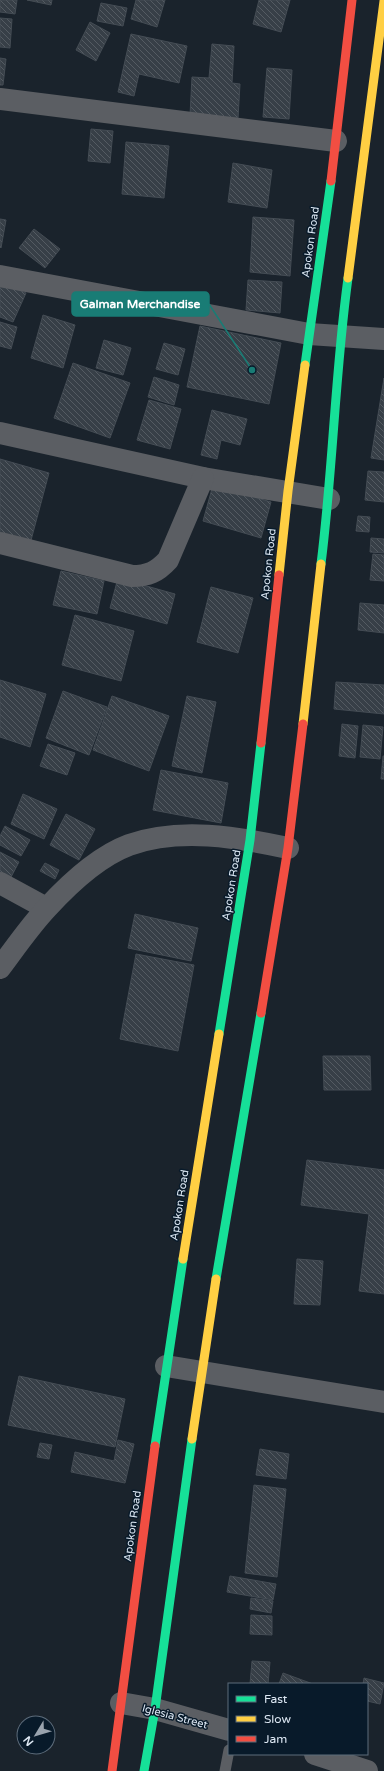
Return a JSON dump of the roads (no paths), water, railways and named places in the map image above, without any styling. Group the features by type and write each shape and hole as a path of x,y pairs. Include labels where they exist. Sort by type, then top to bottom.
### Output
{"highway":[{"name":"Apokon Road","path":"112,1771 166,1366 250,840 288,491 336,141 352,0"},
{"path":"144,1771 156,1709 201,1372 288,848 329,499 340,336 384,2"}],"street":[{"path":"0,99 336,141"},
{"path":"0,276 309,334 384,339"},
{"path":"0,432 203,478 329,499"},
{"path":"0,543 132,576 146,576 159,570 168,560 203,478"},
{"path":"0,968 46,908 76,880 103,858 128,846 160,837 186,836 250,840 288,848"},
{"path":"0,883 46,908"},
{"path":"166,1366 384,1402"},
{"name":"Iglesia Street","path":"121,1703 156,1709 228,1730"},
{"path":"318,1755 367,1771"}],"lane":[{"path":"225,1771 228,1755"}],"place":[{"name":"Galman Merchandise","path":"252,370"}]}
